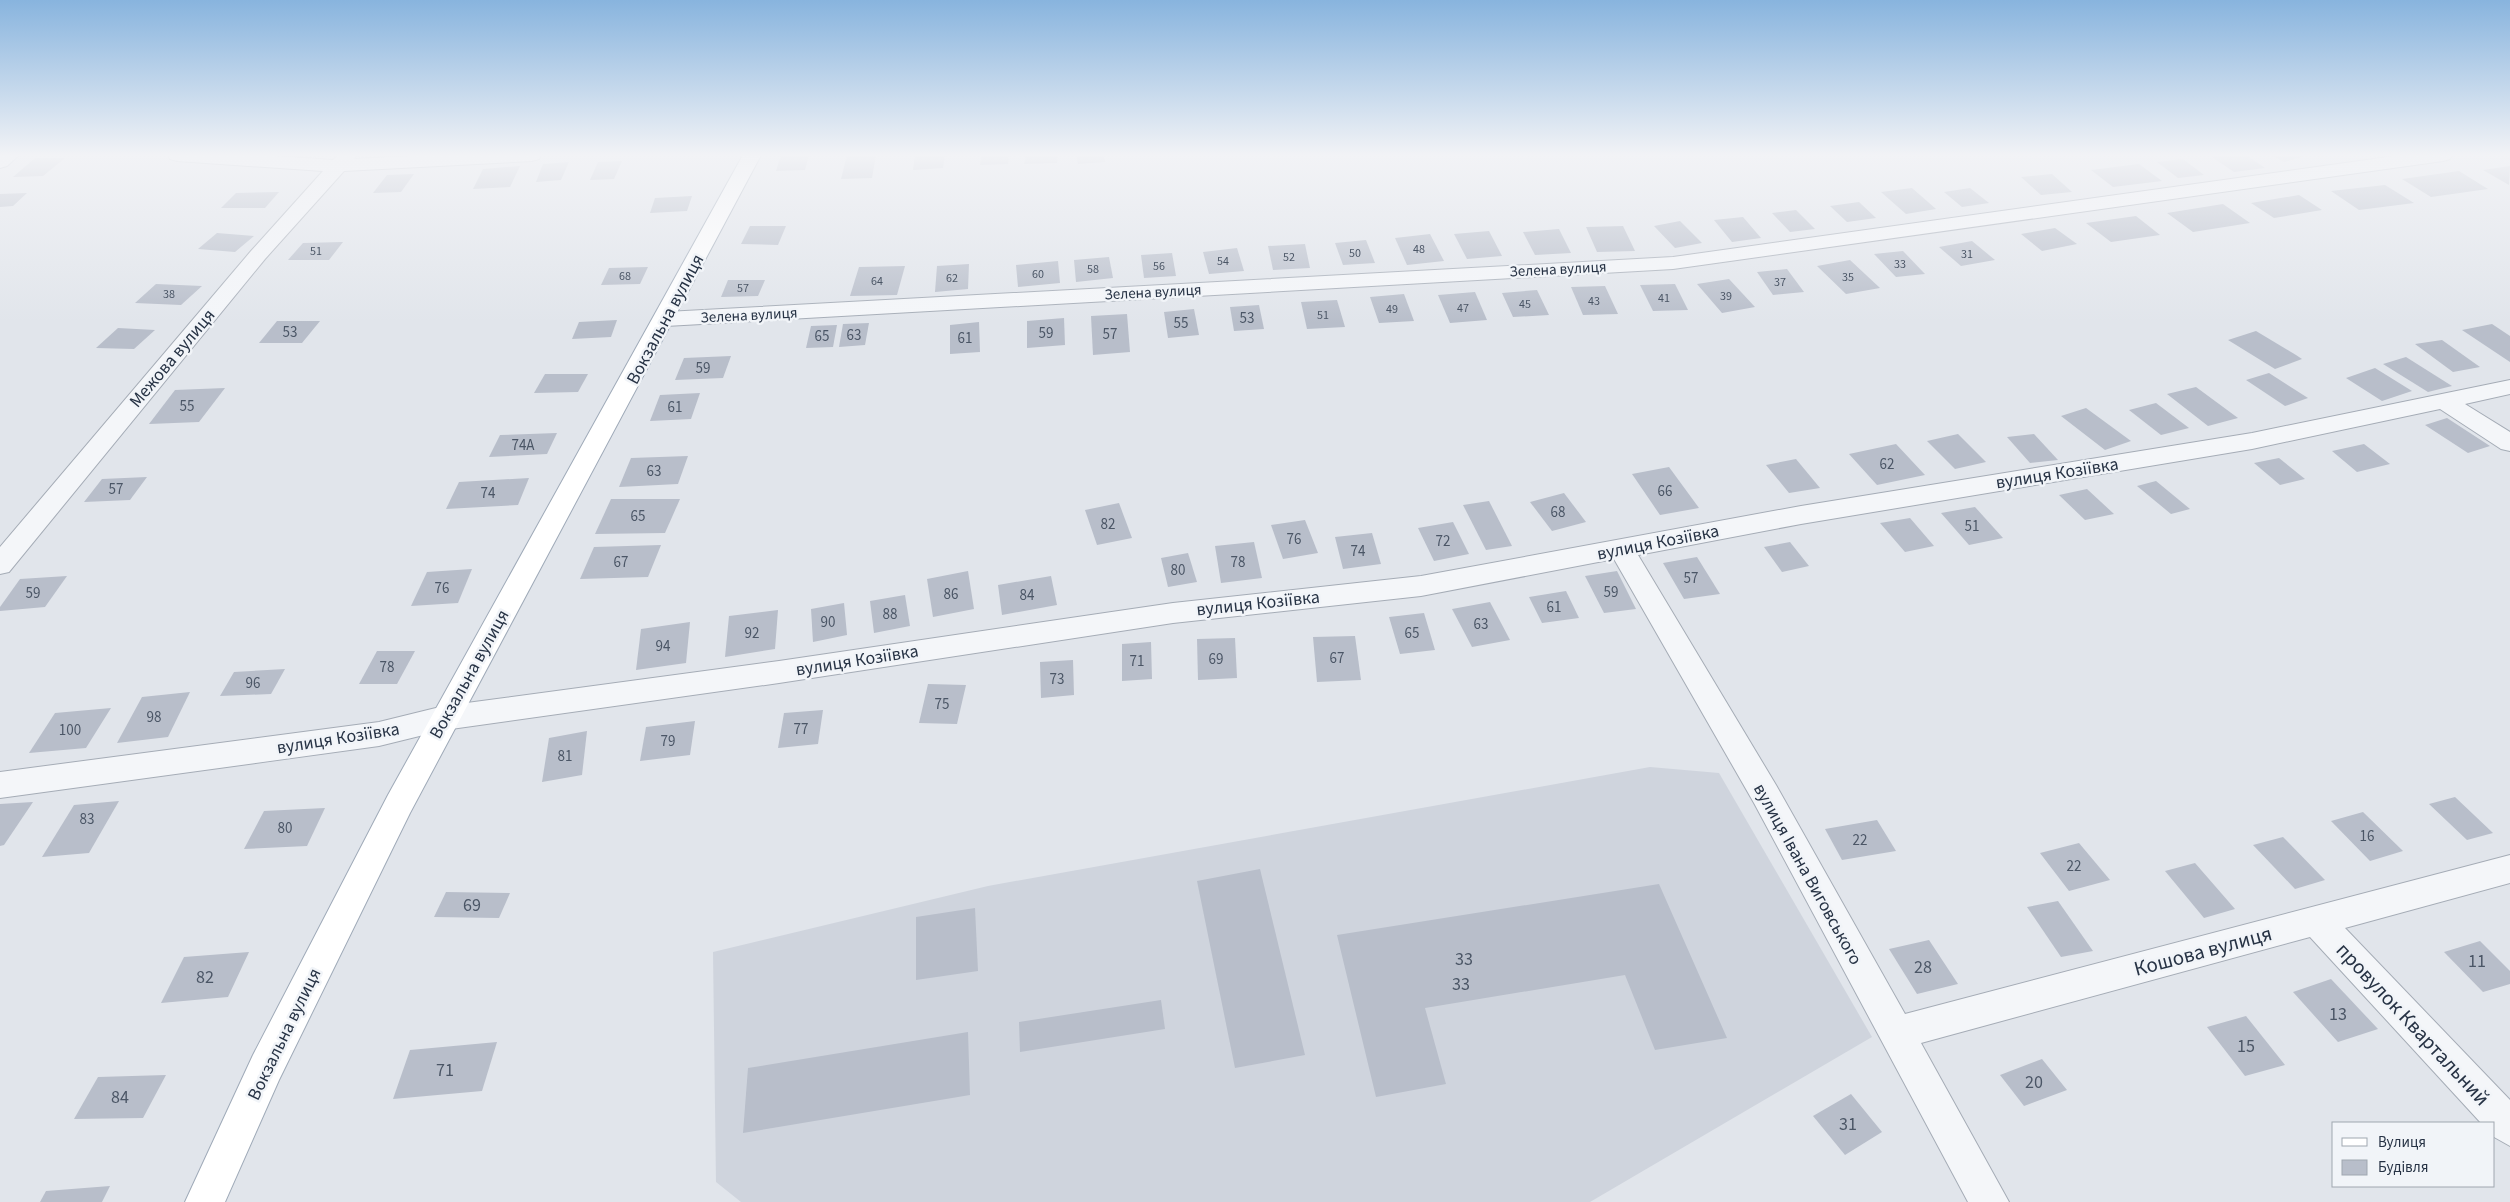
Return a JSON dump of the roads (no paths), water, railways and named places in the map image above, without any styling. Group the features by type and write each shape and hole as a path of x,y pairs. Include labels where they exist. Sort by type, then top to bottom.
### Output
{"main road":[{"name":"Вокзальна вулиця","path":"205,1202 241,1120 315,970 444,718 666,319 723,211"}],"street":[{"name":"Межова вулиця","path":"0,565 252,263 298,211"},
{"name":"Зелена вулиця","path":"666,319 1673,263 2043,211"},
{"name":"вулиця Козіївка","path":"0,785 380,734 444,718 779,672 1173,613 1421,586 1801,515 2252,442 2510,387"},
{"path":"2445,402 2510,444"},
{"name":"вулиця Івана Виговського","path":"1621,549 1765,794 1989,1202"},
{"name":"Кошова вулиця","path":"1896,1033 2510,869"},
{"name":"провулок Квартальний","path":"2316,921 2510,1127"}]}
